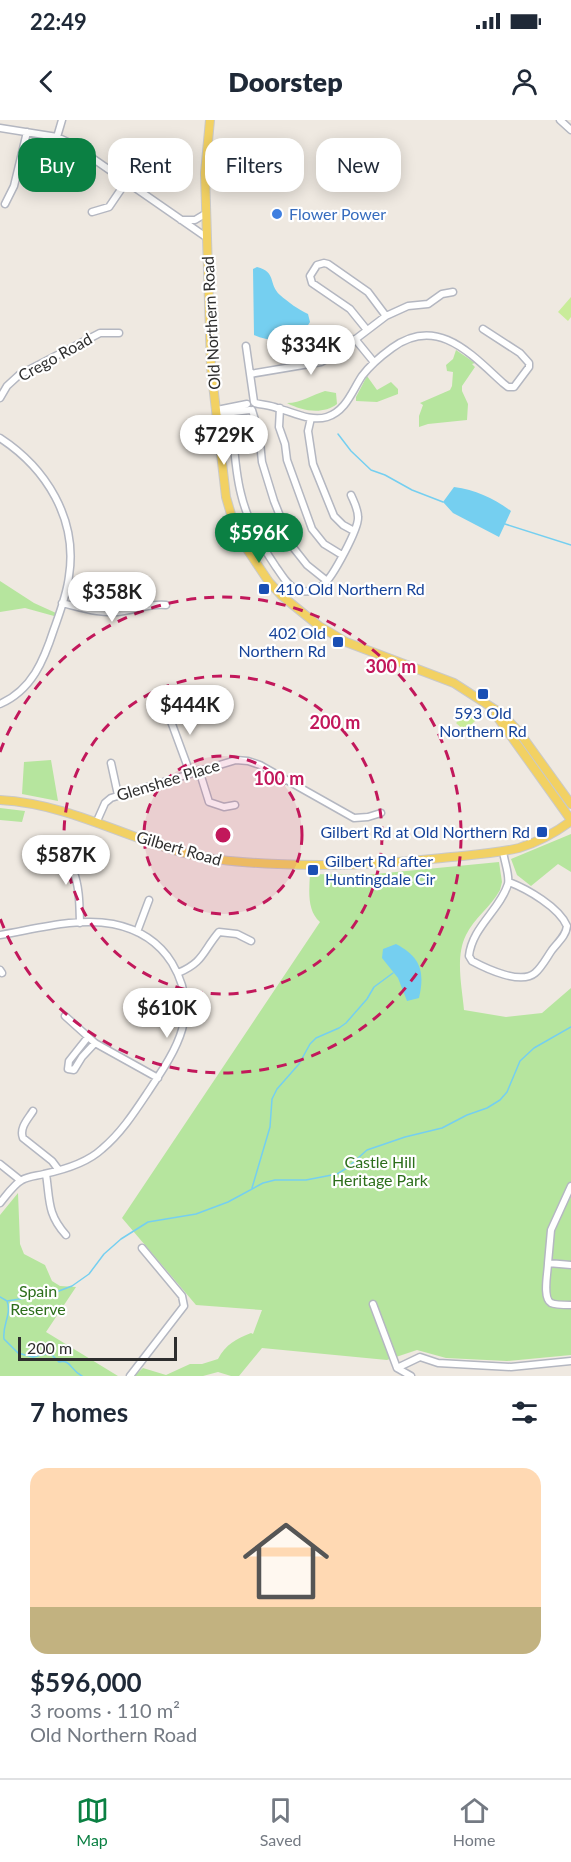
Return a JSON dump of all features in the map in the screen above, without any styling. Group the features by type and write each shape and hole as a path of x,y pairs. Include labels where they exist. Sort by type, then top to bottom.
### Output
{"main road":[{"name":"Old Northern Road","path":"210,120 206,150 206,237 211,367 223,476 233,521 243,543 256,564 282,596 305,617 332,635 454,683 502,714 519,732 571,804"},
{"name":"Old Northern Road","path":"490,706 571,820"},
{"name":"Gilbert Road","path":"0,800 37,805 97,821 159,845 229,862 352,866 503,851 539,840 571,820"}],"street":[{"path":"57,137 62,120"},
{"path":"560,120 571,130"},
{"path":"0,128 57,137 72,144 108,169"},
{"path":"5,204 14,186 27,132"},
{"path":"92,212 109,207 119,192"},
{"path":"140,192 206,237"},
{"path":"181,220 195,220 206,214"},
{"path":"367,330 350,309 312,283 310,276 317,264 328,264 368,292 386,315"},
{"path":"250,374 318,363 333,356 386,315 408,306 428,304 442,294 453,292"},
{"path":"216,410 252,404 280,408 311,418 327,417 341,409 373,361 399,343 417,336 434,335 455,343 508,387 514,387 529,367 529,363 520,353 483,328"},
{"name":"Crego Road","path":"0,398 7,386 19,375 100,333 119,333"},
{"path":"356,339 373,361"},
{"path":"246,346 252,404 259,434 262,462 278,513 292,546 307,565 327,581"},
{"path":"216,410 231,412 252,404"},
{"path":"280,408 279,427 287,460 312,528 324,544 342,555"},
{"path":"231,412 241,494 259,542 292,587 309,592 318,589 327,581 359,518 351,495"},
{"path":"311,418 308,431 313,464 334,516 354,531"},
{"path":"0,438 29,460 46,479 60,506 68,531 70,562 68,582 42,664 19,692 0,704"},
{"path":"62,603 90,610 121,612 158,604 166,605"},
{"path":"168,704 169,716 190,773"},
{"name":"Glenshee Place","path":"97,821 105,803 118,795 230,761 248,761 260,765 354,818 381,813"},
{"path":"111,763 118,795"},
{"path":"199,770 211,804 224,807 235,805"},
{"path":"503,851 509,882 476,935 470,952 472,961 515,978 529,977 537,971 569,928 562,918 545,903 525,888 509,882"},
{"path":"37,857 48,855 59,858 70,866 76,875 80,922"},
{"path":"137,932 149,900"},
{"path":"0,935 80,922 113,924 137,932 157,944 178,973 186,1012 183,1032 174,1054 120,1131 100,1152 46,1174 20,1180 0,1203"},
{"path":"178,973 194,967 219,932 237,934 251,941"},
{"path":"65,1016 95,1043 158,1078"},
{"path":"88,1037 69,1061 68,1068 74,1070 95,1043"},
{"path":"33,1111 22,1128 23,1138 52,1161 57,1169"},
{"path":"0,1164 20,1180"},
{"path":"46,1174 51,1215 66,1235"},
{"path":"571,1186 550,1230 546,1294 551,1303 571,1305"},
{"path":"130,1376 184,1306 182,1296 142,1248"},
{"path":"548,1263 571,1265"},
{"path":"373,1304 397,1368 411,1376"},
{"path":"397,1368 420,1357 438,1363 511,1367 571,1361"}],"green space":[{"path":"571,297 571,317 568,321 558,312"},
{"path":"456,350 475,363 472,364 475,367 462,386 468,404 467,420 419,427 419,416 423,405 420,403 450,390 452,386 453,372 447,371 446,365 453,359"},
{"path":"367,376 377,390 391,382 398,389 398,394 377,402 356,401"},
{"path":"325,391 336,393 337,404 325,410 306,410 287,403 302,400"},
{"path":"0,581 34,603 56,613 54,616 25,608 0,612"},
{"path":"471,708 480,716 465,731 456,723"},
{"path":"51,760 58,801 22,794 24,762"},
{"path":"0,808 25,811 22,822 0,820"},
{"path":"571,834 571,872 558,864 531,886 517,875 511,859"},
{"name":"Castle Hill Heritage Park","path":"499,862 502,882 500,890 469,929 463,944 460,972 464,1010 506,1017 542,1013 571,988 571,1355 507,1361 446,1358 417,1350 387,1360 262,1348 239,1376 218,1372 203,1376 134,1376 143,1368 166,1375 190,1364 202,1364 218,1359 224,1349 232,1343 241,1337 253,1334 262,1310 196,1305 122,1218 320,922 311,906 310,874 365,875"},
{"name":"Spain Reserve","path":"18,1193 20,1244 24,1254 45,1265 52,1281 60,1286 76,1287 46,1332 118,1376 0,1376 0,1215"}],"water":[{"path":"257,267 270,275 280,295 308,314 310,322 299,334 278,340 254,335 253,269"},
{"path":"454,487 484,495 511,511 499,537 453,513 443,502"},
{"path":"396,944 411,954 419,966 421,989 419,998 407,1001 398,978 382,958 383,949"}],"waterway":[{"path":"338,434 351,451 371,470 443,502"},
{"path":"505,524 571,545"},
{"path":"252,1188 270,1127 272,1099 277,1089 299,1064 310,1044 316,1038 346,1023 367,999 374,987 393,973"},
{"path":"7,1301 51,1294 72,1286 89,1274 104,1254 121,1239 148,1222 196,1214 228,1202 263,1183 275,1180 306,1180 337,1174 367,1150 442,1128 487,1108 500,1100 507,1092 520,1061 534,1048 571,1027"},
{"path":"0,1297 7,1301 8,1306 4,1339 18,1353 33,1357 50,1353 59,1362 66,1362 82,1376"}],"place":[{"name":"Flower Power","path":"277,214"},
{"name":"410 Old Northern Rd","path":"264,589"},
{"name":"402 Old Northern Rd","path":"338,642"},
{"name":"593 Old Northern Rd","path":"483,694"},
{"name":"Gilbert Rd at Old Northern Rd","path":"542,832"},
{"name":"Gilbert Rd after Huntingdale Cir","path":"313,870"}]}
